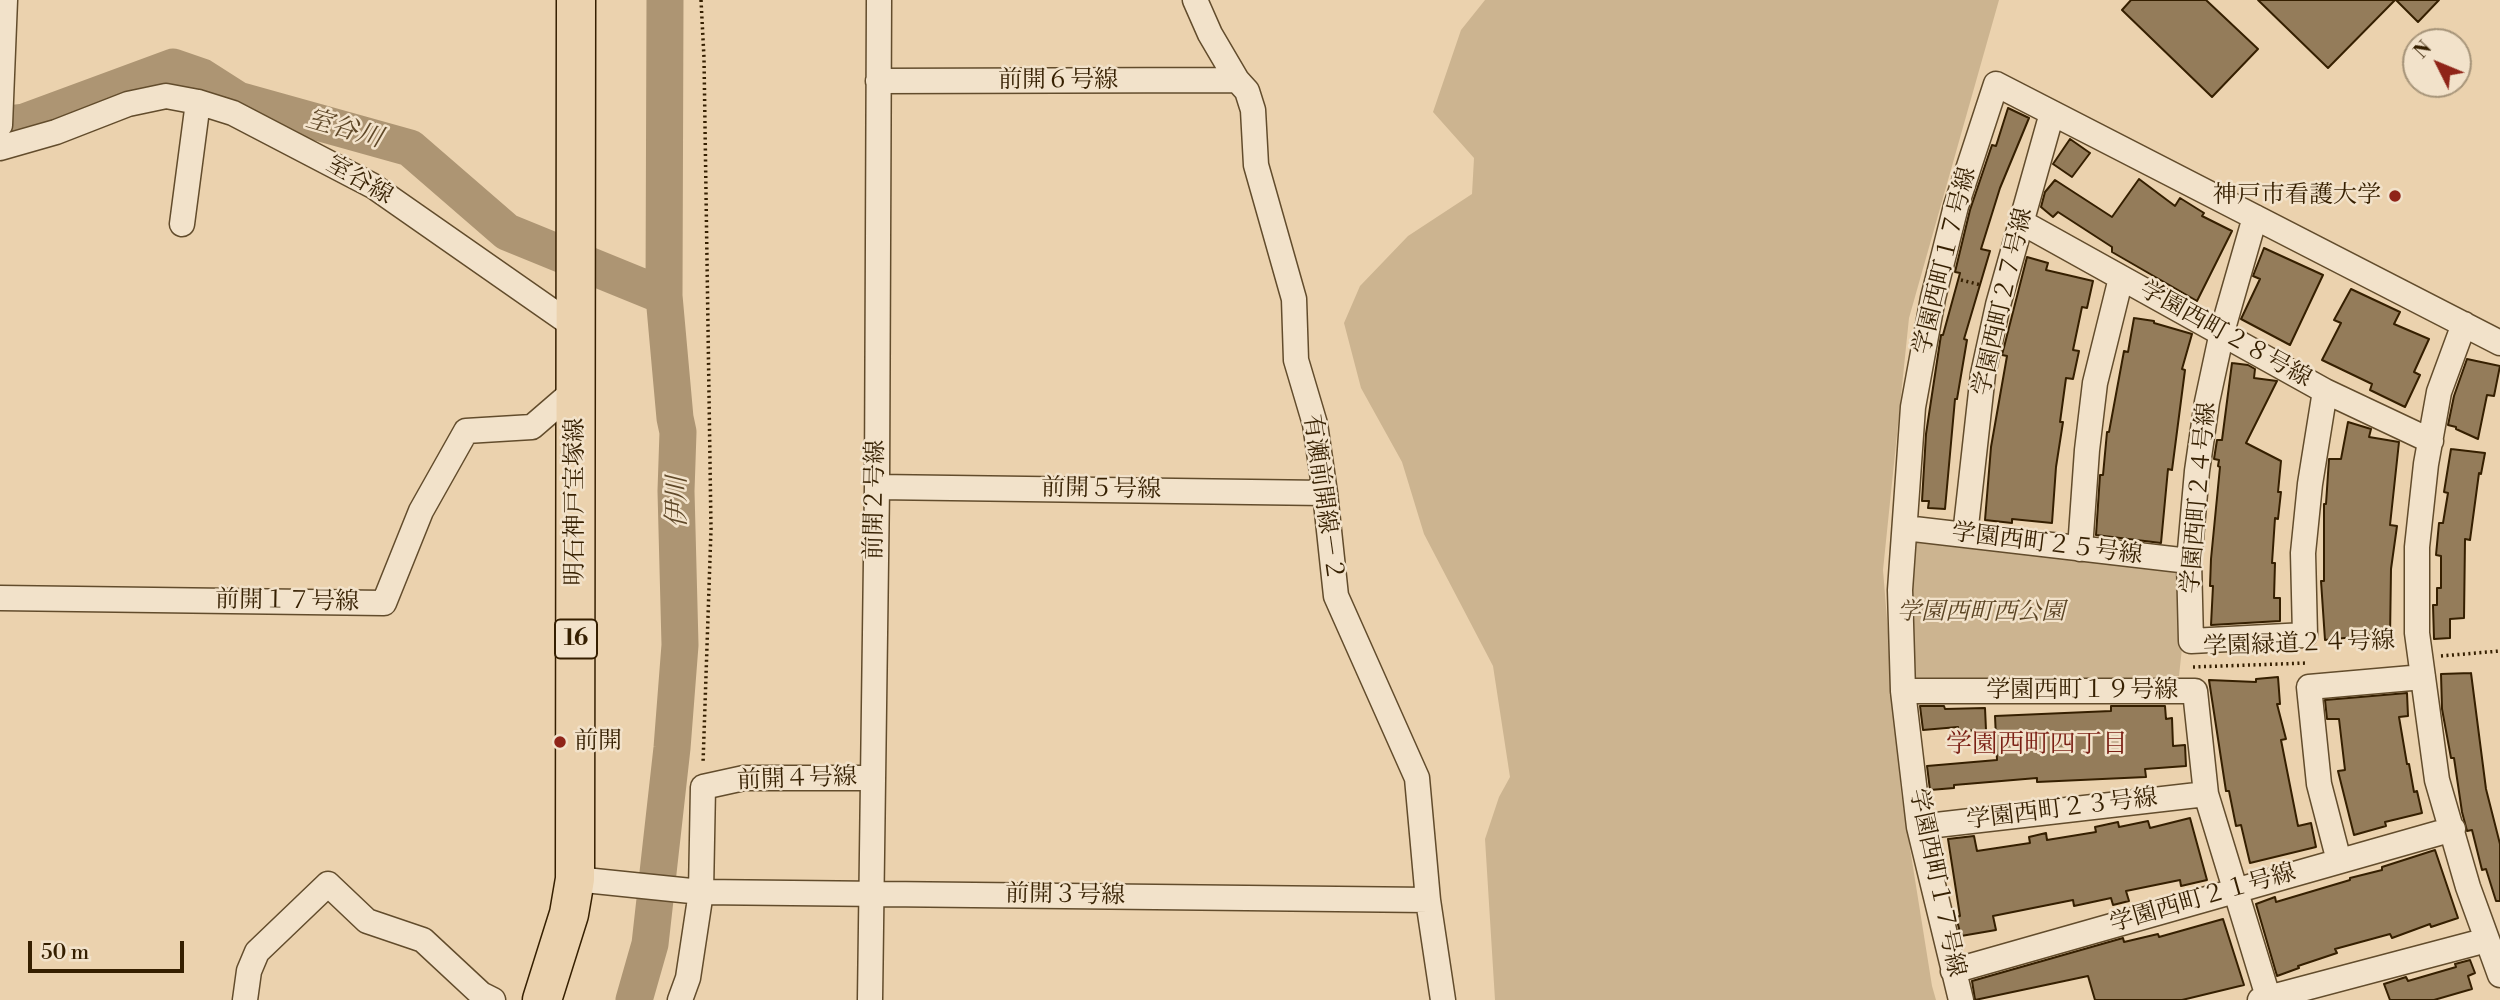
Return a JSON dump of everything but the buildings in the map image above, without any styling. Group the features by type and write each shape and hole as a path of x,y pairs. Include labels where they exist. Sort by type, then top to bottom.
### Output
{"main road":[{"name":"明石神戸宝塚線","path":"542,1000 569,914 586,880 575,327 576,0"}],"street":[{"path":"0,125 5,0"},
{"name":"前開２号線","path":"870,1000 877,487 879,0"},
{"name":"有瀬前開線－２","path":"1195,0 1210,34 1237,80 1247,91 1253,110 1256,165 1294,299 1296,360 1315,424 1336,596 1417,778 1428,901 1443,1000"},
{"name":"前開６号線","path":"878,81 1237,80"},
{"name":"学園西町１７号線","path":"1961,1000 1919,827 1903,691 1900,590 1913,407 1939,274 1956,206 1996,84 2500,343"},
{"name":"室谷線","path":"0,148 56,132 128,104 166,96 198,102 233,113 373,186 575,327"},
{"path":"182,224 198,102"},
{"name":"学園西町２７号線","path":"1965,535 1983,374 2002,291 2052,113"},
{"name":"学園西町２４号線","path":"2255,217 2222,332 2207,402 2197,471 2189,561 2192,641 2305,635 2303,553 2310,484 2325,391"},
{"name":"学園西町２８号線","path":"2022,223 2325,391 2431,442"},
{"path":"2080,549 2095,383 2121,278"},
{"path":"2464,324 2440,392 2431,442 2417,547 2417,633 2437,780 2468,887 2500,975"},
{"name":"前開１７号線","path":"0,598 384,603 421,511 466,430 532,427 576,389"},
{"name":"前開５号線","path":"877,487 1325,493"},
{"name":"学園西町２５号線","path":"1905,528 2189,561"},
{"path":"2339,861 2319,784 2309,687 2421,667"},
{"name":"学園西町１９号線","path":"1903,691 2195,691 2206,793 2266,999"},
{"name":"前開４号線","path":"680,1000 688,978 701,892 703,787 744,778 872,778"},
{"name":"学園西町２３号線","path":"1919,827 2206,793"},
{"name":"学園西町２１号線","path":"1953,971 2453,829"},
{"name":"前開３号線","path":"586,880 701,892 1428,901"},
{"path":"246,1000 249,971 257,952 328,884 368,921 423,940 481,993 493,1000"},
{"path":"2266,999 2487,940"}],"path":[{"path":"701,0 711,528 703,787"},
{"path":"1939,274 2002,291"},
{"path":"2421,667 2500,651"},
{"name":"学園緑道２４号線","path":"2193,667 2320,662"}],"green space":[{"path":"1485,0 1999,0 1909,318 1883,570 1901,792 1936,1000 1495,1000 1485,839 1499,797 1510,777 1493,666 1424,534 1402,462 1361,388 1344,323 1360,286 1408,236 1472,194 1474,158 1433,112 1461,30"},
{"name":"学園西町西公園","path":"1921,535 2168,567 2182,577 2182,648 2179,676 1921,685 1910,673 1911,546"}],"waterway":[{"name":"伊川","path":"634,1000 650,944 672,748 680,645 676,491 678,432 664,296 665,0"},
{"name":"室谷川","path":"0,125 24,122 173,67 202,77 238,100 410,148 507,232 664,296"}],"place":[{"name":"神戸市看護大学","path":"2395,196"},
{"name":"前開","path":"560,742"}],"district":[{"name":"学園西町四丁目","path":"2037,746"}]}
